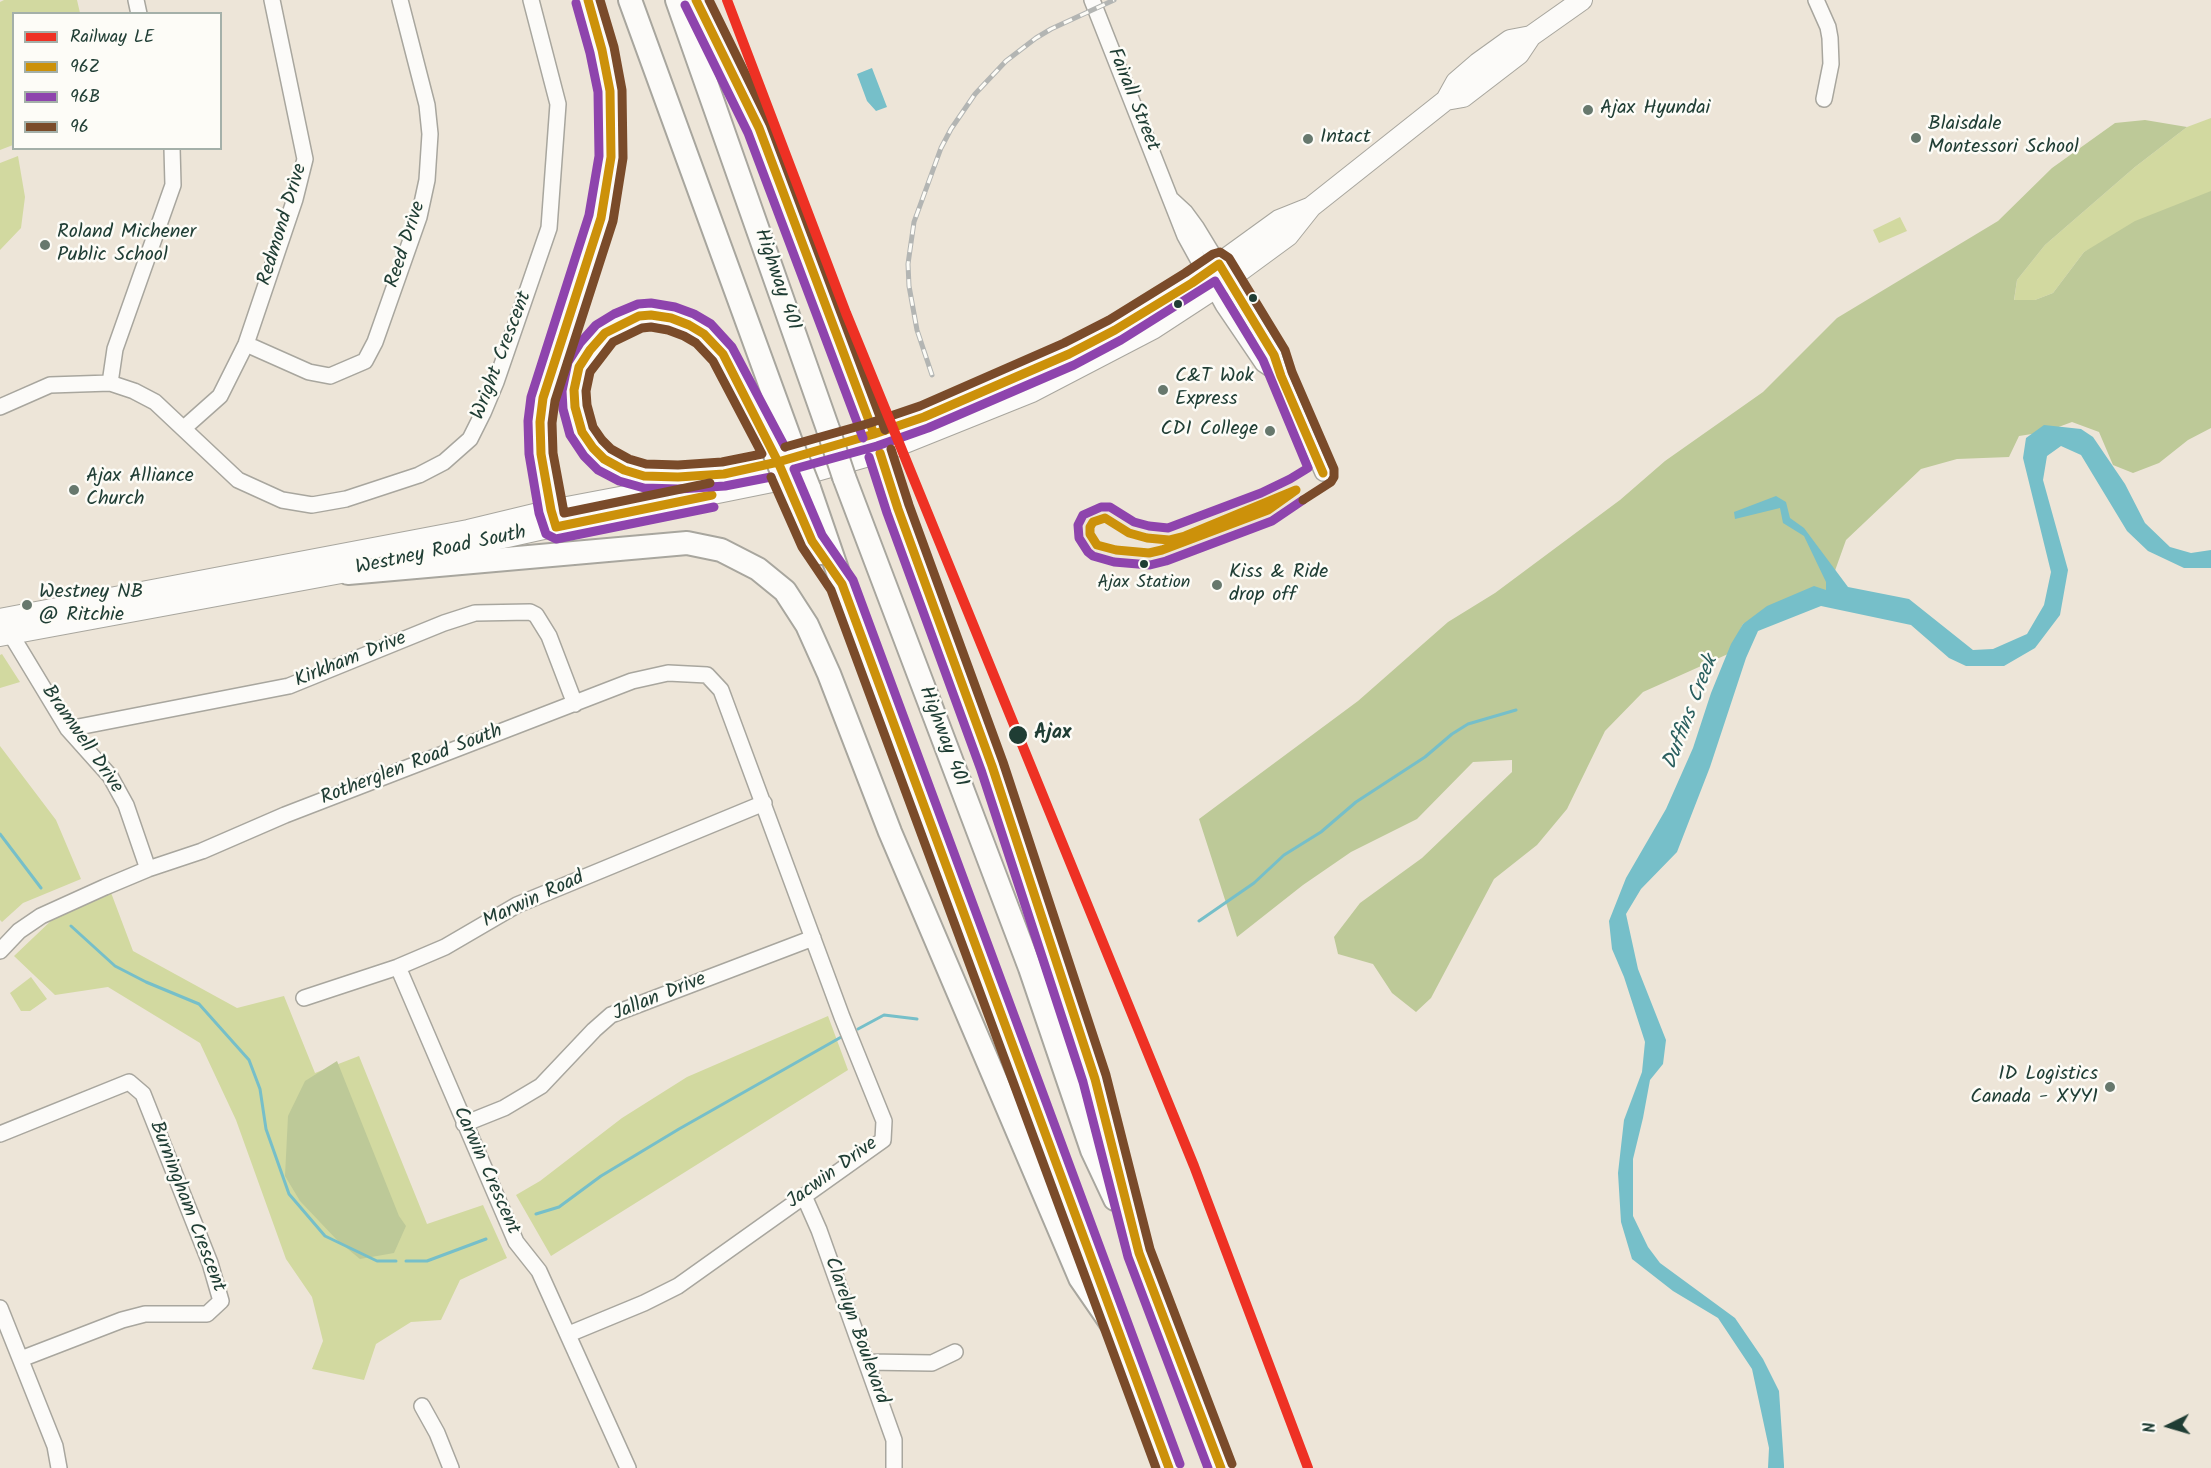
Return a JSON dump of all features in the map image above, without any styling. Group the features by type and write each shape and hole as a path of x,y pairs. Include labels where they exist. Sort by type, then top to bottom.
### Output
{"highway":[{"path":"554,518 542,454 540,422 543,398 601,218 611,157 610,90 588,0"},
{"name":"Highway 401","path":"630,0 782,444 800,492 842,584 1169,1468"},
{"name":"Highway 401","path":"677,0 844,477 1030,968 1092,1150 1139,1252 1221,1468"},
{"path":"696,0 759,128 877,443 898,509 992,766 1095,1079 1139,1252"},
{"path":"724,474 678,477 644,476 624,470 604,459 593,448 582,432 575,407 574,390 579,367 605,333 639,316 651,315 671,318 704,334 723,354 782,444"},
{"path":"348,573 687,543 721,550 758,569 785,591 807,625 820,655 890,832 1080,1278 1120,1336"}],"main road":[{"name":"Westney Road South","path":"0,619 468,530 765,484 877,443 1032,392 1153,329 1217,277 1279,220 1311,207 1446,100 1456,82 1502,45 1510,40 1531,36 1582,0"},
{"name":"Westney Road South","path":"6,636 348,573 662,489 877,443"}],"street":[{"name":"Redmond Drive","path":"184,428 220,396 246,344 295,200 305,159 272,0"},
{"name":"Reed Drive","path":"246,344 309,372 330,376 365,361 375,342 419,217 426,180 430,134 427,105 400,0"},
{"name":"Wright Crescent","path":"0,407 50,385 110,383 134,391 155,402 238,480 282,500 312,504 346,499 419,475 444,462 470,439 496,382 549,228 558,104 531,0"},
{"name":"Fairall Street","path":"1092,0 1172,200 1185,212 1263,364 1281,376 1323,473"},
{"path":"1816,0 1828,27 1830,38 1831,64 1824,99"},
{"path":"110,383 115,349 173,185 172,150"},
{"name":"Kirkham Drive","path":"68,729 289,686 444,623 475,613 530,612 536,615 549,636 574,704"},
{"name":"Bramwell Drive","path":"0,619 6,636 68,729 110,776 126,805 148,869"},
{"name":"Rotherglen Road South","path":"0,951 19,931 41,916 148,869 202,851 285,815 632,681 668,673 707,675 722,690 764,803"},
{"name":"Jacwin Drive","path":"569,1334 644,1304 678,1286 883,1140 884,1121 813,938 764,803"},
{"name":"Marwin Road","path":"304,998 398,967 445,947 517,905 764,803"},
{"name":"Jallan Drive","path":"464,1124 504,1108 542,1086 611,1015 813,938"},
{"name":"Carwin Crescent","path":"398,967 516,1242 539,1271 628,1468"},
{"name":"Burningham Crescent","path":"0,1134 129,1082 143,1094 210,1263 221,1301 207,1314 145,1314 122,1320 21,1359"},
{"name":"Clarelyn Boulevard","path":"804,1196 819,1230 894,1440 894,1468"},
{"path":"0,1308 55,1446 59,1468"},
{"path":"867,1362 932,1363 956,1353"},
{"path":"422,1406 437,1433 451,1468"}],"green space":[{"path":"4,0 77,0 80,12 12,12 12,145 0,150 0,2"},
{"path":"2211,118 2211,192 2084,252 2053,293 2035,300 2014,301 2017,280 2045,245 2135,167 2187,127"},
{"path":"2145,120 2187,127 2135,167 2045,245 2017,280 2014,300 2035,300 2053,293 2084,252 2135,221 2211,191 2211,428 2188,440 2159,463 2133,473 2113,465 2099,432 2072,422 2045,432 2019,436 2009,457 1957,459 1921,469 1846,540 1827,593 1743,624 1728,654 1643,692 1605,731 1567,809 1537,845 1494,879 1431,998 1416,1012 1392,993 1373,964 1338,954 1334,937 1360,903 1422,858 1512,772 1512,760 1473,762 1417,819 1351,852 1303,885 1237,937 1199,819 1358,701 1448,622 1495,593 1620,500 1665,461 1763,392 1837,318 1998,221 2052,168 2115,123"},
{"path":"18,156 25,197 21,228 0,250 0,163"},
{"path":"1900,217 1907,231 1879,243 1873,230"},
{"path":"2,654 20,682 0,688 0,655"},
{"path":"0,746 56,820 81,879 23,903 2,922 0,920"},
{"path":"110,890 133,951 237,1008 284,996 315,1073 359,1056 427,1224 483,1205 507,1258 460,1280 441,1320 411,1322 376,1344 364,1380 312,1369 323,1341 312,1297 286,1259 236,1120 200,1043 108,987 55,995 14,956 55,917"},
{"path":"31,977 47,999 30,1011 21,1011 10,993"},
{"path":"828,1016 848,1070 551,1256 516,1195 540,1181 622,1118 687,1077"},
{"path":"337,1061 399,1216 406,1226 394,1253 360,1259 337,1240 300,1201 285,1176 288,1116 305,1081"}],"water":[{"path":"872,68 887,107 876,111 867,101 857,74"},
{"name":"Duffins Creek","path":"2044,425 2081,429 2093,437 2125,484 2145,523 2170,547 2191,553 2211,550 2211,568 2184,568 2148,551 2127,531 2081,455 2061,446 2047,456 2043,480 2068,570 2060,615 2035,648 2004,666 1966,666 1949,658 1911,625 1821,606 1758,631 1746,658 1710,767 1677,852 1641,889 1626,914 1638,969 1666,1040 1663,1064 1650,1080 1633,1159 1633,1216 1648,1247 1660,1263 1735,1318 1763,1359 1779,1391 1784,1465 1784,1468 1768,1468 1769,1448 1752,1369 1718,1318 1673,1291 1632,1259 1621,1222 1618,1173 1624,1120 1642,1072 1645,1042 1624,977 1612,949 1609,921 1626,878 1666,809 1693,748 1711,693 1731,644 1743,624 1767,606 1814,586 1826,590 1826,582 1804,536 1783,523 1780,508 1735,519 1734,512 1776,496 1786,502 1790,518 1804,528 1848,587 1909,599 1973,650 1993,649 2027,634 2044,605 2051,572 2023,458 2026,438"}],"waterway":[{"path":"1199,921 1254,883 1284,855 1321,832 1356,802 1425,757 1452,734 1468,724 1516,710"},
{"path":"0,834 41,888"},
{"path":"71,926 115,966 146,982 199,1004 249,1060 260,1089 266,1129 289,1194 325,1236 377,1261 396,1261"},
{"path":"858,1029 884,1015 917,1019"},
{"path":"536,1214 559,1207 601,1176 679,1129 843,1036"},
{"path":"406,1261 427,1261 486,1239"}],"railway":[{"path":"932,375 917,330 909,286 908,264 914,222 941,148 975,94 1006,61 1051,29 1114,0"}],"rail line":[{"name":"LE","path":"727,0 846,313 1194,1166 1308,1468"}],"transit line":[{"name":"96Z","path":"588,0 602,50 610,91 611,157 601,218 543,398 540,422 541,454 551,510 556,527 712,495"},
{"name":"96","path":"600,0 614,47 622,90 623,158 613,221 555,401 552,423 553,453 564,513 710,483"},
{"name":"96Z","path":"696,0 759,128 874,434"},
{"name":"96","path":"709,0 770,124 885,430"},
{"name":"96B","path":"576,3 598,92 599,156 589,215 531,397 528,421 529,454 539,513 546,534 556,539 714,507"},
{"name":"96B","path":"685,5 748,133 863,438"},
{"name":"96","path":"785,447 920,406 1064,343 1109,320 1213,254 1220,252 1229,258 1285,350 1292,372 1334,469 1331,482 1303,500"},
{"name":"96Z","path":"1219,264 1274,355 1323,473"},
{"name":"96Z","path":"778,462 924,417 1069,354 1115,330 1219,264"},
{"name":"96B","path":"1180,1464 853,580 822,535 794,469 877,446 928,428 1074,365 1121,340 1215,281 1263,360 1308,468 1261,493 1168,528 1134,522 1110,507 1101,507 1083,515 1078,525 1079,538 1093,556 1114,562 1150,565 1272,521 1303,500"},
{"name":"96B","path":"771,477 725,486 679,489 644,488 619,481 598,470 584,456 570,435 563,409 562,391 568,362 580,343 596,325 638,304 651,303 675,307 694,314 711,324 732,347 785,447"},
{"name":"96Z","path":"651,315 671,318 689,325 704,334 723,354 778,462 724,474 678,477 644,476 624,470 604,459 593,448 582,432 575,407 574,390 579,367 605,333 639,316 651,315"},
{"name":"96","path":"651,327 684,336 696,343 713,361 762,454 722,462 678,465 646,464 629,459 611,449 602,440 593,427 587,405 586,391 590,372 613,342 642,328 651,327"},
{"name":"96","path":"891,449 909,505 1003,762 1106,1075 1150,1249 1232,1464"},
{"name":"96Z","path":"880,453 898,509 992,766 1095,1079 1139,1253 1221,1468"},
{"name":"96B","path":"869,457 887,513 981,770 1083,1082 1128,1257 1208,1468"},
{"name":"96Z","path":"778,462 812,541 842,584 1169,1468"},
{"name":"96","path":"771,477 802,547 831,590 1156,1468"},
{"name":"96Z","path":"1296,490 1268,510 1149,553 1116,550 1097,545 1090,534 1093,522 1105,518 1129,533 1147,538 1169,540 1185,536 1296,490"}],"place":[{"name":"Ajax Hyundai","path":"1588,110"},
{"name":"Blaisdale Montessori School","path":"1916,138"},
{"name":"Intact","path":"1308,139"},
{"name":"Roland Michener Public School","path":"45,245"},
{"name":"C&T Wok Express","path":"1163,390"},
{"name":"CDI College","path":"1270,431"},
{"name":"Ajax Alliance Church","path":"74,490"},
{"name":"Ajax Station","path":"1144,564"},
{"name":"Kiss & Ride drop off","path":"1217,585"},
{"name":"Westney NB @ Ritchie","path":"27,605"},
{"name":"Ajax","path":"1018,735"},
{"name":"ID Logistics Canada - XYY1","path":"2110,1087"}]}
